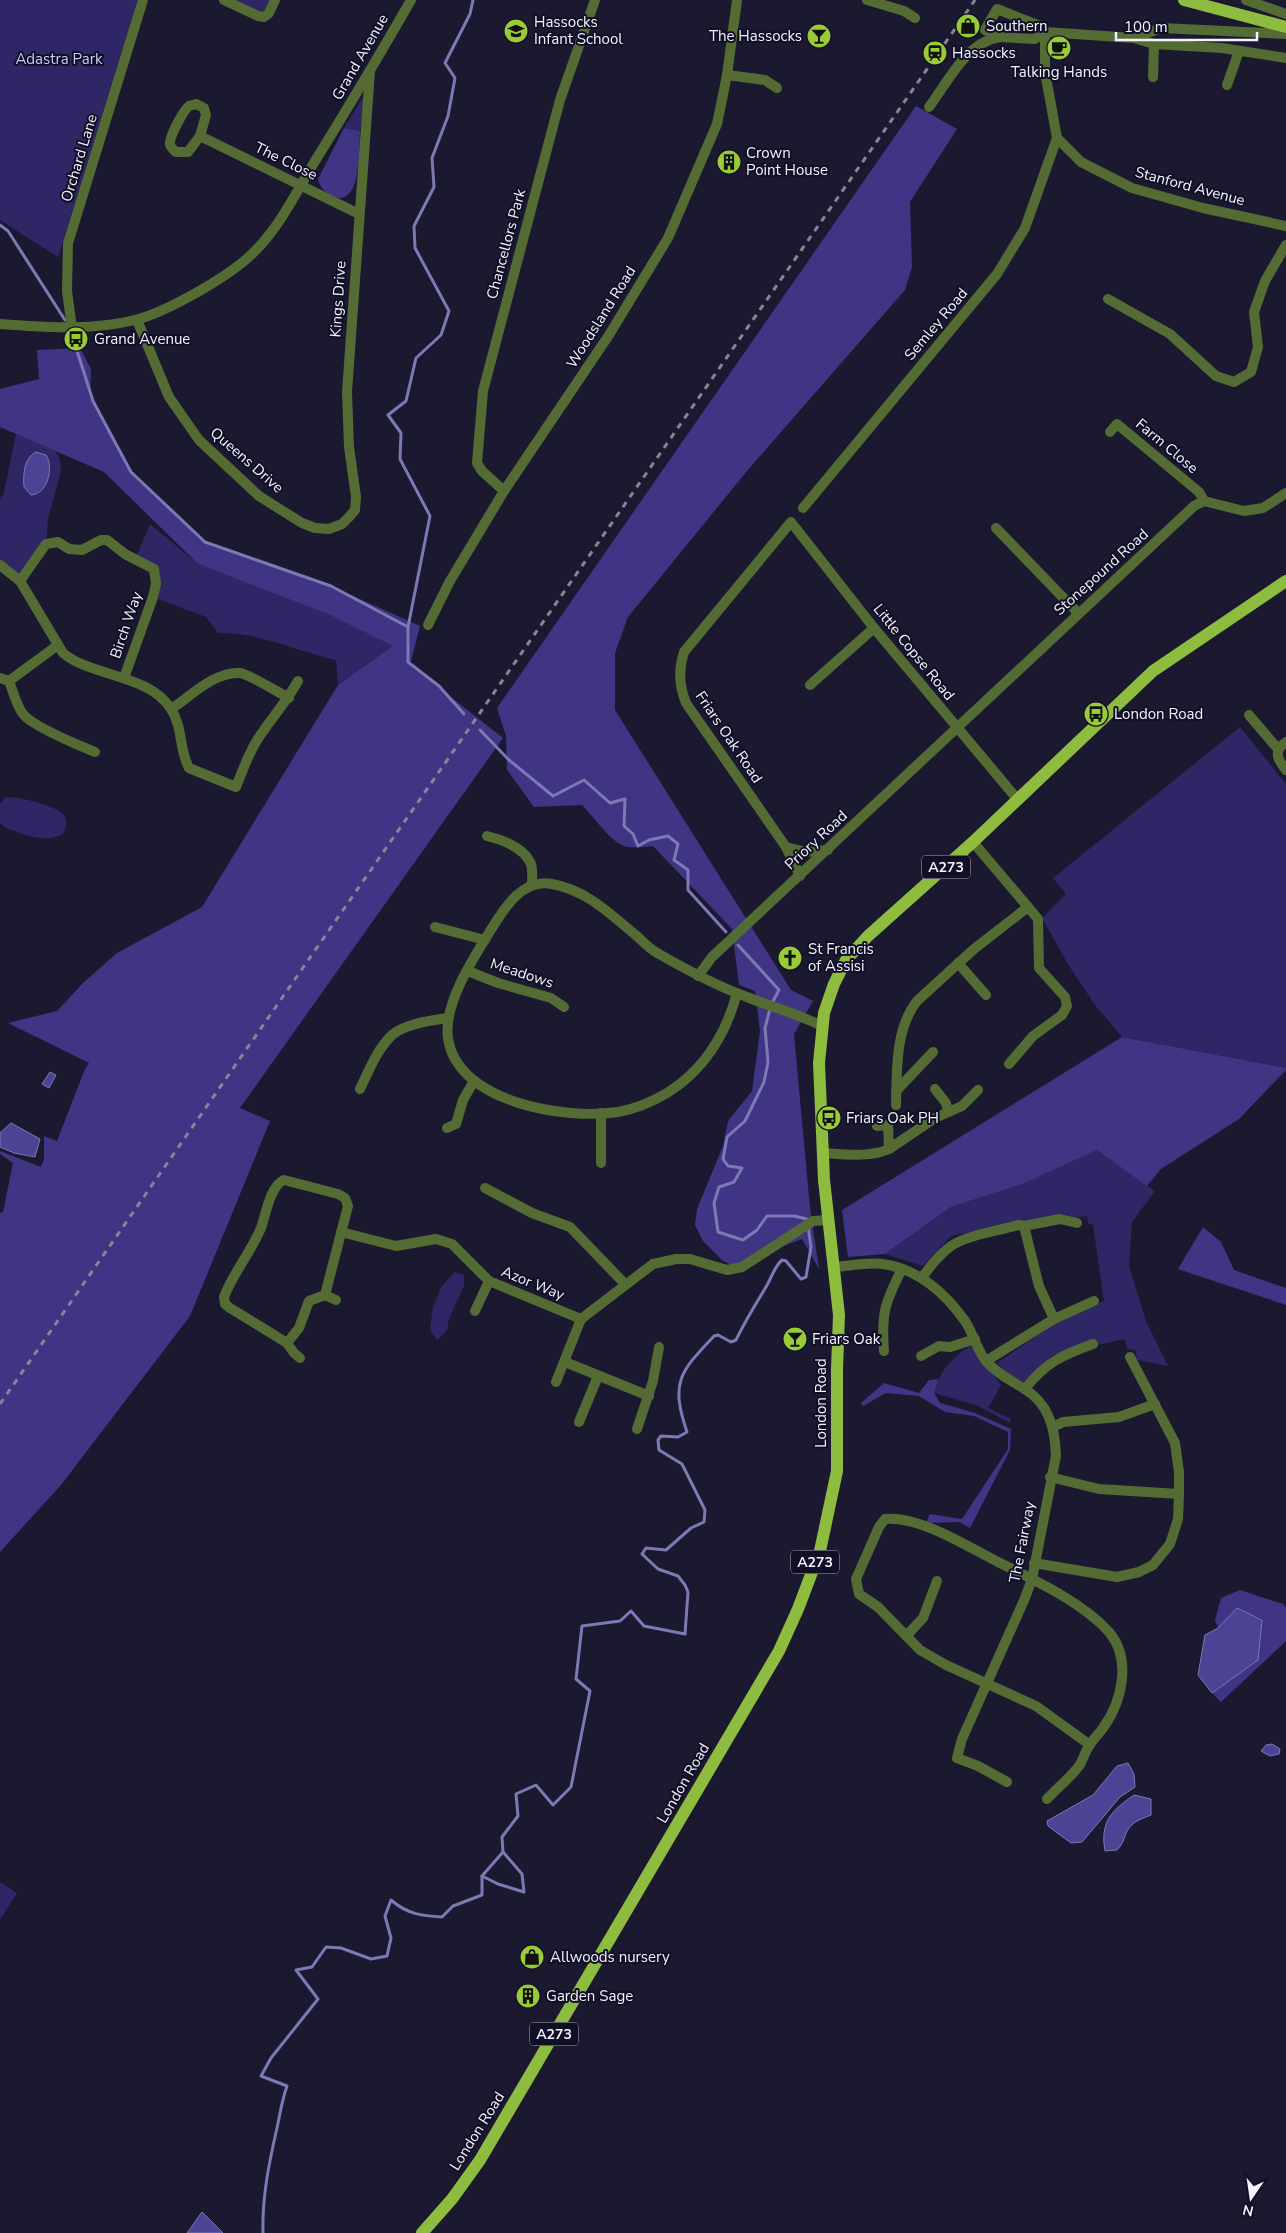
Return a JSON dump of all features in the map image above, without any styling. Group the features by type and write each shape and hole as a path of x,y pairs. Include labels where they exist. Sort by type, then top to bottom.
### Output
{"main road":[{"path":"1184,0 1286,27"},
{"name":"London Road","path":"422,2233 452,2199 480,2160 779,1651 798,1609 820,1550 837,1471 839,1315 828,1220 819,1063 822,1026 834,984 846,960 868,936 973,842 1153,671 1286,580"}],"street":[{"name":"Orchard Lane","path":"72,328 67,291 68,243 143,0"},
{"path":"224,0 264,17 269,13 275,0"},
{"name":"Grand Avenue","path":"0,324 72,328 103,326 137,320 181,300 224,276 253,253 270,232 301,185 411,0"},
{"name":"Chancellors Park","path":"504,491 482,471 477,463 483,391 560,100 595,0"},
{"name":"Woodsland Road","path":"428,625 450,581 504,491 609,335 668,238 718,124 737,0"},
{"path":"868,0 904,11 915,18"},
{"path":"1246,0 1286,14"},
{"path":"1000,37 985,30 997,9 1040,26 1046,32 1045,72 1056,138"},
{"path":"1134,38 1161,28 1286,34"},
{"path":"929,107 970,52 989,39 1000,37 1035,39 1046,32 1134,38 1154,44 1222,48 1286,58"},
{"path":"1153,77 1154,44"},
{"path":"1226,85 1239,51"},
{"name":"Kings Drive","path":"342,524 355,510 356,497 349,447 347,392 358,214 370,71"},
{"path":"727,75 765,80 777,88"},
{"path":"196,104 204,108 206,115 200,136 188,152 176,152 171,147 170,141 182,116 189,106 196,104"},
{"name":"The Close","path":"200,136 358,214"},
{"name":"Stanford Avenue","path":"1056,138 1081,162 1132,188 1203,208 1286,226"},
{"name":"Semley Road","path":"802,508 997,274 1024,228 1056,138"},
{"path":"1108,299 1170,334 1216,376 1234,382 1251,372 1258,347 1254,312 1265,281 1286,245"},
{"name":"Queens Drive","path":"137,320 169,397 199,440 260,496 302,522 322,529 342,524"},
{"name":"Farm Close","path":"1110,432 1117,424 1199,492 1204,501"},
{"path":"1204,501 1244,511 1264,508 1286,493"},
{"name":"Stonepound Road","path":"956,728 1194,506 1204,501"},
{"name":"Little Copse Road","path":"791,522 874,628 1018,800"},
{"name":"Friars Oak Road","path":"791,522 684,652 680,664 680,678 681,691 686,703 786,848 800,876"},
{"path":"996,528 1078,613"},
{"name":"Birch Way","path":"20,581 46,544 52,542 69,549 82,550 101,540 107,540 125,554 154,569 156,584 153,597 124,678"},
{"path":"0,565 20,581 63,653 70,659 124,678 157,695 171,709 179,724 185,761 189,768 236,787 250,752 264,730 289,698 298,681"},
{"path":"810,685 874,628"},
{"path":"58,645 5,680 20,708 29,719 95,752"},
{"path":"171,709 207,684 226,674 242,673 289,698"},
{"path":"1249,715 1282,745 1277,759 1286,770"},
{"name":"Priory Road","path":"698,976 712,957 956,728"},
{"path":"487,836 502,840 520,849 530,864 532,884"},
{"path":"973,842 1038,919 1039,968 1065,997 1067,1006 1062,1015 1033,1036 1008,1064"},
{"path":"786,848 806,852 828,850"},
{"path":"737,993 723,1033 711,1053 692,1076 667,1093 634,1109 601,1113 555,1111 512,1101 482,1088 474,1082 459,1067 448,1039 448,1018 456,991 504,908 532,884 549,883 573,889 597,904 657,953 698,976 822,1026"},
{"path":"896,1105 899,1044 910,1010 916,1001 974,949 1028,907"},
{"path":"436,927 484,940"},
{"path":"958,963 986,995"},
{"name":"Meadows","path":"468,971 551,998 564,1007"},
{"path":"360,1089 376,1056 393,1034 419,1023 448,1018"},
{"path":"896,1091 933,1052"},
{"path":"447,1128 456,1124 463,1100 474,1082"},
{"path":"934,1089 946,1103 948,1112"},
{"path":"823,1153 866,1154 889,1149 948,1112 962,1106 978,1090"},
{"path":"601,1113 601,1163"},
{"path":"877,1126 888,1125 889,1149"},
{"path":"300,1358 287,1343 230,1308 226,1304 224,1297 260,1230 274,1189 279,1182 284,1180 338,1194 345,1198 348,1206 325,1295"},
{"path":"485,1188 532,1213 570,1227 625,1284"},
{"path":"922,1278 936,1259 952,1245 1018,1226 1060,1219 1077,1223"},
{"path":"556,1382 580,1319 653,1264 676,1259 690,1259 727,1270 742,1267 807,1225 821,1220 828,1220"},
{"path":"1024,1226 1039,1286 1054,1319"},
{"name":"Azor Way","path":"341,1232 396,1246 436,1239 452,1244 489,1281 580,1319"},
{"name":"The Fairway","path":"834,1267 882,1264 902,1269 922,1278 941,1292 965,1322 986,1361 999,1374 1025,1389 1044,1407 1053,1427 1056,1456 1050,1477 1032,1579 1026,1598 962,1739 957,1758 978,1766 1007,1782"},
{"path":"884,1351 882,1324 884,1310 902,1269"},
{"path":"475,1311 489,1281"},
{"path":"287,1343 299,1328 309,1301 325,1295 336,1300"},
{"path":"986,1361 1054,1319 1094,1301"},
{"path":"921,1356 939,1346 950,1347 975,1339"},
{"path":"1025,1389 1038,1372 1062,1355 1093,1344"},
{"path":"637,1429 649,1396 659,1347"},
{"path":"1034,1563 1117,1577 1138,1572 1153,1565 1170,1544 1178,1519 1179,1472 1175,1443 1147,1388 1133,1366 1130,1357"},
{"path":"565,1362 649,1396"},
{"path":"579,1422 598,1376"},
{"path":"1053,1427 1063,1422 1120,1417 1155,1404"},
{"path":"1050,1477 1099,1489 1179,1494"},
{"path":"1047,1799 1078,1766 1090,1745 1104,1727 1122,1687 1122,1662 1119,1649 1110,1634 1093,1617 1032,1579 938,1532 898,1518 886,1519 879,1528 856,1579 859,1594 878,1606 920,1650 946,1665 1036,1706 1090,1745"},
{"path":"907,1635 923,1618 937,1581"}],"green space":[{"name":"Adastra Park","path":"0,0 138,0 58,257 0,220"},
{"path":"232,0 271,0 266,9 260,12"},
{"path":"363,97 365,99 360,131 344,128"},
{"path":"16,434 55,450 60,460 61,471 48,519 46,544 20,581 0,565 0,500 4,492"},
{"path":"150,524 198,564 330,615 394,646 338,685 336,660 263,639 218,633 206,617 153,597 156,576 135,559"},
{"path":"1240,727 1286,784 1286,1068 1122,1037 1095,1005 1069,966 1042,918 1066,894 1053,878"},
{"path":"11,797 39,803 60,812 66,820 63,834 56,837 41,838 4,827 0,823 0,804 5,798"},
{"path":"1097,1150 1155,1191 1132,1222 1129,1266 1146,1321 1168,1366 1137,1360 1135,1350 1127,1349 1125,1339 1098,1345 1095,1340 1052,1356 1024,1382 1009,1375 997,1363 1060,1320 1104,1301 1093,1225 1088,1223 1087,1216 1075,1218 1060,1214 951,1236 923,1266 885,1254 951,1207 1023,1184"},
{"path":"455,1272 464,1275 464,1286 449,1319 447,1330 437,1340 430,1330 433,1306 442,1286"},
{"path":"971,1346 1001,1385 988,1408 1011,1419 1010,1423 976,1405 934,1393 939,1379 947,1366"},
{"path":"0,1882 17,1893 0,1920"}],"shaded area":[{"path":"916,106 957,129 910,202 912,267 905,290 747,471 628,617 615,653 615,710 791,990 813,1001 794,1034 810,1208 819,1269 802,1239 778,1248 741,1271 722,1260 703,1241 695,1225 697,1209 723,1146 728,1121 752,1091 760,1031 755,991 739,985 732,929 653,846 629,847 616,842 582,805 534,807 507,770 506,736 497,708"},
{"path":"344,128 360,131 357,174 349,194 342,198 325,192 318,179"},
{"path":"80,348 91,369 90,398 131,472 205,541 331,586 420,626 410,665 503,738 240,1108 270,1121 190,1316 61,1485 0,1552 0,1213 3,1212 13,1163 0,1154 0,1151 41,1167 44,1159 44,1136 57,1141 89,1063 8,1023 57,1011 84,982 117,953 202,907 338,685 393,646 330,615 198,564 104,472 0,427 0,389 39,379 37,350"},
{"path":"36,452 46,455 49,473 42,490 31,495 24,487 24,472 29,458"},
{"path":"1122,1037 1286,1068 1286,1070 1239,1119 1161,1169 1147,1186 1097,1150 1023,1184 951,1207 885,1254 848,1257 842,1210"},
{"path":"50,1072 56,1075 49,1088 42,1084"},
{"path":"11,1123 40,1139 35,1157 14,1153 0,1147 0,1133"},
{"path":"1203,1227 1221,1242 1234,1270 1286,1288 1286,1305 1178,1269"},
{"path":"938,1379 934,1393 940,1403 975,1413 1011,1429 1010,1450 970,1528 959,1522 926,1523 930,1514 962,1519 1008,1449 1008,1432 974,1416 945,1412 919,1396 886,1393 863,1406 861,1403 884,1383 919,1393 929,1380"},
{"path":"1240,1590 1283,1604 1286,1608 1286,1641 1221,1702 1212,1693 1257,1660 1262,1619 1237,1608 1218,1628 1215,1620 1221,1598"},
{"path":"1237,1608 1262,1620 1258,1660 1212,1693 1198,1675 1205,1635 1218,1628"},
{"path":"1272,1744 1280,1749 1279,1754 1270,1756 1261,1751 1266,1745"},
{"path":"1128,1763 1134,1774 1135,1787 1120,1797 1082,1842 1071,1843 1048,1826 1047,1821 1093,1795 1117,1766"},
{"path":"1134,1795 1151,1799 1151,1815 1131,1826 1117,1850 1105,1851 1104,1832 1109,1818 1119,1806"},
{"path":"202,2212 223,2233 187,2233"}],"waterway":[{"path":"464,714 439,686 408,662 408,627 430,516 400,459 401,433 388,415 406,401 416,358 441,335 449,311 415,248 414,226 434,187 432,158 448,116 455,78 445,63 470,14 473,0"},
{"path":"0,225 8,231 65,320"},
{"path":"72,335 93,401 131,472 205,542 331,586 408,627"},
{"path":"480,730 509,760 553,796 584,780 610,803 625,799 624,826 633,834 638,846 649,840 668,836 678,844 674,860 688,870 688,890 726,932"},
{"path":"482,1876 498,1884 524,1892 522,1874 503,1852 502,1837 518,1816 516,1794 536,1785 553,1805 571,1787 590,1691 576,1679 582,1626 620,1621 631,1611 644,1626 685,1634 688,1592 685,1585 678,1576 658,1569 642,1554 646,1548 666,1550 691,1528 704,1522 705,1510 682,1464 659,1450 658,1440 661,1436 678,1437 687,1432 679,1401 681,1379 686,1369 714,1336 718,1335 731,1342 736,1340 779,1263 782,1260 786,1261 801,1279 806,1277 811,1247 807,1219 794,1216 767,1216 757,1230 743,1240 718,1232 714,1203 719,1187 734,1182 742,1168 728,1166 723,1159 727,1137 745,1121 764,1082 768,1062 765,1028 771,1005 779,990 738,945"},
{"path":"263,2233 264,2206 271,2154 287,2086 261,2076 271,2058 318,1999 296,1970 312,1967 326,1947 341,1948 371,1959 387,1956 391,1938 385,1916 391,1900 397,1905 415,1913 442,1917 453,1906 482,1895 482,1876 503,1852"}],"railway":[{"path":"0,1404 975,0"}],"place":[{"name":"Southern","path":"968,26"},
{"name":"Hassocks Infant School","path":"516,31"},
{"name":"The Hassocks","path":"819,36"},
{"name":"Talking Hands","path":"1059,48"},
{"name":"Hassocks","path":"935,53"},
{"name":"Crown Point House","path":"729,162"},
{"name":"Grand Avenue","path":"76,339"},
{"name":"London Road","path":"1096,714"},
{"name":"St Francis of Assisi","path":"790,958"},
{"name":"Friars Oak PH","path":"829,1118"},
{"name":"Friars Oak","path":"795,1339"},
{"name":"Allwoods nursery","path":"532,1957"},
{"name":"Garden Sage","path":"528,1996"}]}
